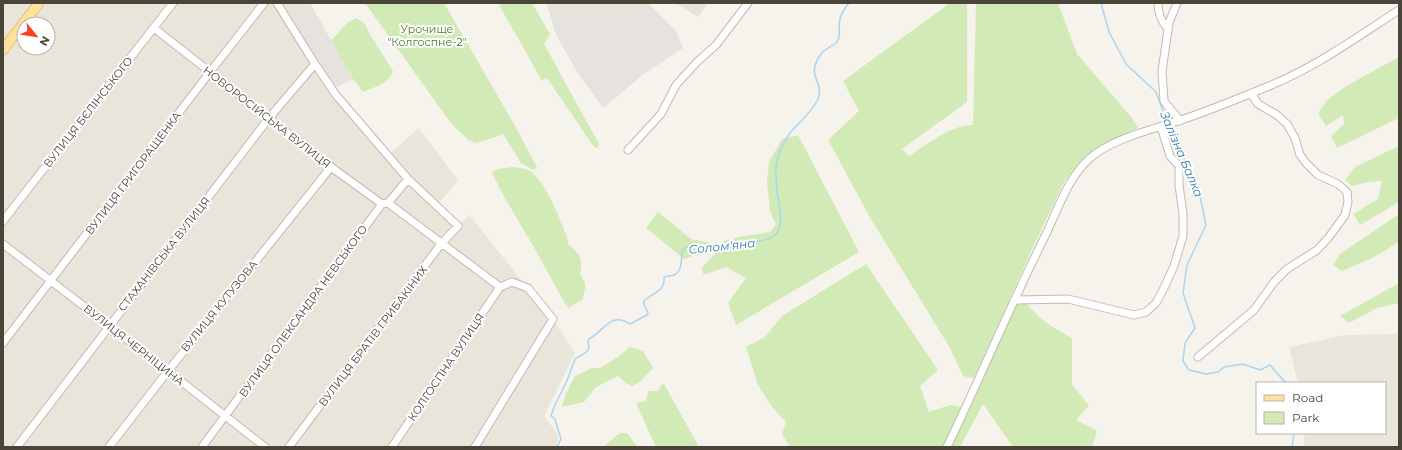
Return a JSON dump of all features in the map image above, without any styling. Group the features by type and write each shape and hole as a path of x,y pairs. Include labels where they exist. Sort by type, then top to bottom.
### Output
{"main road":[{"path":"3,50 39,3"}],"street":[{"name":"ВУЛИЦЯ БЄЛІНСЬКОГО","path":"3,221 173,3"},
{"name":"ВУЛИЦЯ ГРИГОРАЩЕНКА","path":"3,343 264,3"},
{"path":"277,3 336,95 408,179"},
{"path":"628,150 661,114 676,85 697,62 716,45 748,3"},
{"path":"1158,3 1159,16 1168,29"},
{"path":"1178,3 1169,23 1162,71 1164,101 1179,121"},
{"path":"947,447 1014,300 1068,188 1089,159 1108,146 1119,141 1179,121 1270,86 1314,64 1399,10"},
{"name":"НОВОРОСІЙСЬКА ВУЛИЦЯ","path":"154,28 331,167 500,287"},
{"name":"СТАХАНІВСЬКА ВУЛИЦЯ","path":"17,447 269,118 315,64"},
{"path":"1198,357 1254,310 1269,288 1287,269 1317,250 1329,237 1345,215 1348,202 1347,192 1338,184 1318,175 1300,156 1295,138 1287,124 1277,115 1258,104 1251,93"},
{"path":"1014,300 1068,299 1134,315 1146,312 1156,302 1174,266 1183,236 1183,214 1179,185 1179,166 1170,156 1163,126"},
{"name":"ВУЛИЦЯ КУТУЗОВА","path":"109,447 168,370 331,167"},
{"name":"ВУЛИЦЯ ОЛЕКСАНДРА НЕВСЬКОГО","path":"202,447 385,204 408,179"},
{"name":"ВУЛИЦЯ БРАТІВ ГРИБАКІНИХ","path":"289,447 441,244 458,226 408,179"},
{"name":"ВУЛИЦЯ ЧЕРНІЦИНА","path":"3,244 168,370 265,447"},
{"path":"475,447 553,319 528,288 512,282 500,287"},
{"name":"КОЛГОСПНА ВУЛИЦЯ","path":"392,447 500,287"}],"shaded area":[{"path":"3,3 33,3 23,16 16,16 16,26 3,43"},
{"path":"46,3 273,3 319,77 389,154 419,128 458,181 439,203 460,224 469,215 557,325 575,353 544,416 559,436 556,447 3,447 3,56 16,40 16,56 56,56 56,16 35,16"},
{"path":"283,3 310,3 353,79 335,88"},
{"path":"545,3 648,3 676,31 683,48 644,74 603,108 576,70 556,35 548,8"},
{"path":"675,3 708,3 698,17"},
{"path":"1399,330 1399,447 1303,447 1305,434 1386,434 1386,382 1298,382 1289,347 1346,335 1395,334"}],"green space":[{"name":"Урочище \"Колгоспне-2\"","path":"365,3 444,3 515,126 537,168 533,170 521,163 503,134 477,143 468,140 450,122"},
{"path":"498,3 532,3 550,34 544,44 599,144 598,148 594,147 547,78 542,81"},
{"path":"950,3 967,3 967,102 902,149 909,156 956,128 973,125 976,3 1058,3 1077,54 1132,118 1138,128 1118,137 1086,155 1064,182 974,378 963,376 950,348 871,219 828,140 859,111 843,81"},
{"name":"Урочище \"Колгоспне-2\"","path":"357,18 365,24 393,71 384,82 363,92 353,79 331,40 348,22"},
{"path":"1399,57 1399,118 1337,148 1331,136 1344,124 1343,115 1326,126 1318,113 1327,100 1348,85"},
{"path":"798,135 859,252 736,325 728,303 746,278 726,267 704,275 701,268 716,253 696,255 684,259 646,228 658,212 691,239 715,244 739,237 770,232 776,224 770,211 767,183 769,162 782,139"},
{"path":"1399,146 1399,202 1360,225 1353,214 1378,199 1382,181 1368,182 1352,186 1345,180 1355,167"},
{"path":"513,167 530,171 536,176 547,192 556,210 567,236 568,244 578,253 580,257 580,273 585,283 585,289 582,300 568,308 492,173 497,169"},
{"path":"1399,214 1399,242 1372,258 1342,271 1333,265 1340,254"},
{"path":"866,264 938,370 920,386 929,412 950,405 962,407 942,447 790,447 782,434 786,422 772,407 758,385 746,347 765,337 782,316"},
{"path":"1399,283 1399,303 1377,308 1349,323 1340,316"},
{"path":"1016,302 1026,303 1047,323 1072,338 1072,384 1089,406 1076,420 1097,431 1092,447 1013,447 983,404 960,447 950,447 972,404"},
{"path":"630,347 643,351 653,368 640,382 632,386 618,376 596,387 584,402 562,407 566,393 575,376 592,368 600,368 618,357"},
{"path":"662,384 664,384 667,389 699,447 656,447 636,403 646,401 649,391 658,391"},
{"path":"620,433 627,433 637,447 603,447"}],"waterway":[{"name":"Солом'яна","path":"557,447 561,439 555,419 551,416 575,359 586,352 589,348 589,339 613,321 618,320 630,324 647,315 648,313 644,301 661,289 663,286 664,277 674,275 679,271 682,251 686,247 704,249 719,248 762,241 775,235 781,220 776,180 778,158 782,146 790,133 808,114 817,101 820,90 814,71 816,64 818,58 823,52 835,44 838,40 841,17 843,11 849,3"},
{"name":"Залізна Балка","path":"1101,3 1109,32 1126,64 1156,92 1167,121"},
{"name":"Залізна Балка","path":"1169,127 1199,191 1206,225 1187,265 1183,293 1195,328 1185,343 1183,361 1189,370 1206,374 1218,372 1224,367 1243,364 1260,370 1270,365 1285,382"},
{"name":"Залізна Балка","path":"1292,447 1294,434"}]}
